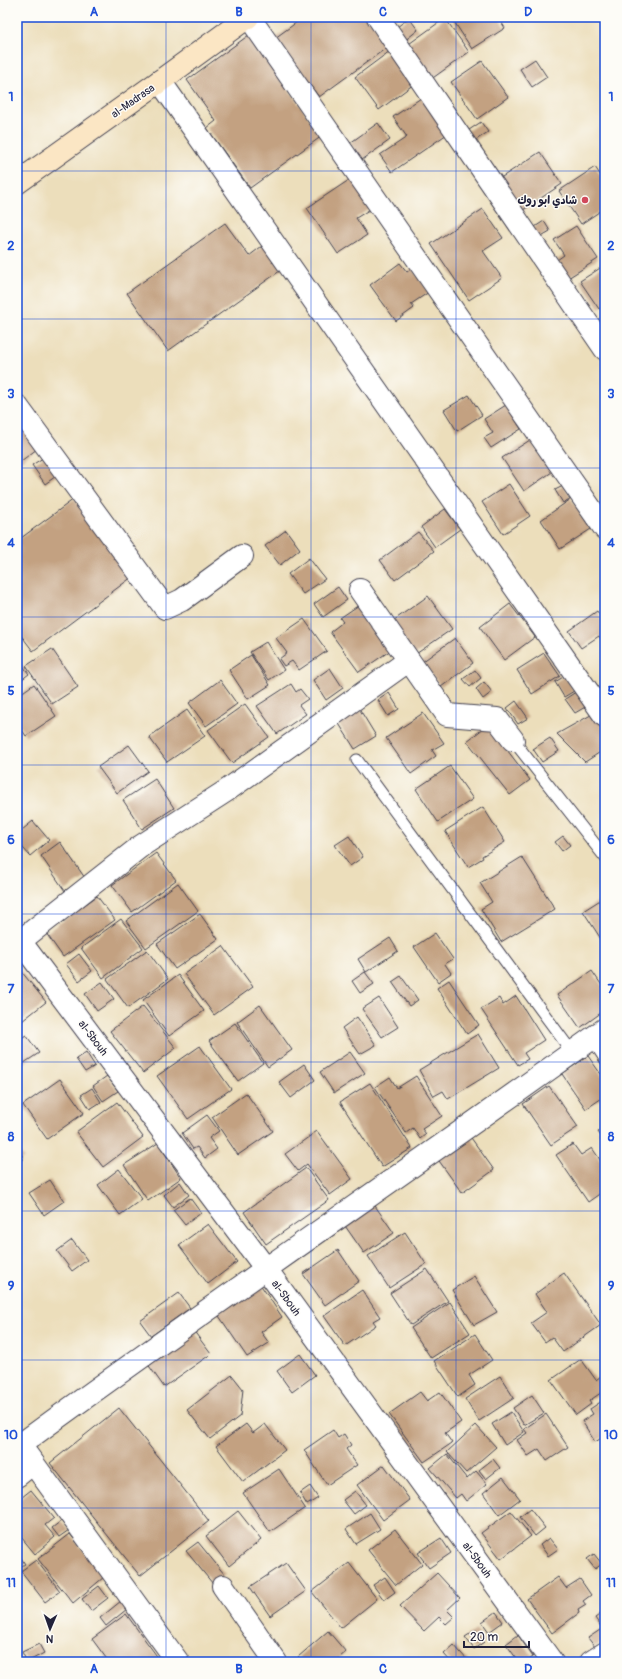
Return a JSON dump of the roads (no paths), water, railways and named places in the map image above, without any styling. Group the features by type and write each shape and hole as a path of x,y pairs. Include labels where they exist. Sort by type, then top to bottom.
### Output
{"street":[{"name":"al-Madrasa","path":"17,183 249,17"},
{"path":"249,17 605,529"},
{"path":"378,17 605,349"},
{"path":"160,81 605,716"},
{"path":"17,406 165,608 182,600 242,556"},
{"path":"360,590 447,715 498,719 513,740"},
{"path":"19,939 142,846 226,791 408,661"},
{"name":"al-Sbouh","path":"19,939 266,1269 552,1662"},
{"path":"178,1662 25,1469 19,1443 598,1034"},
{"path":"223,1586 276,1662"},
{"path":"592,1662 605,1653"}],"lane":[{"path":"513,740 605,857"},
{"path":"357,760 572,1052"},
{"path":"598,1034 605,1059"}],"place":[{"name":"شادي ابو روك","path":"585,200"}]}
